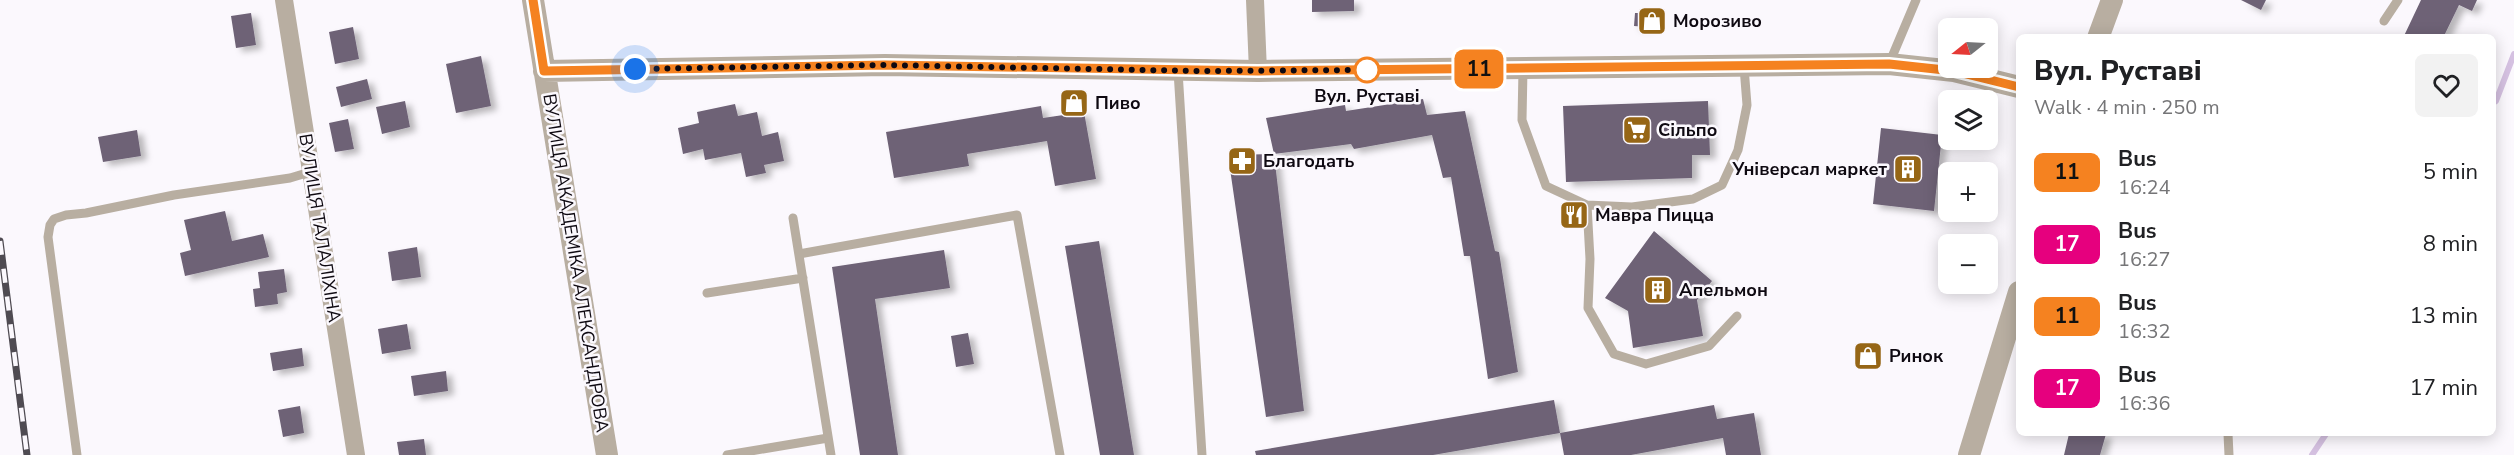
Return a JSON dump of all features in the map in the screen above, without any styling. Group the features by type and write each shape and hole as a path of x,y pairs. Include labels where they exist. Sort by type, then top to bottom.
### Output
{"street":[{"name":"ВУЛИЦЯ ТАЛАЛІХІНА","path":"284,0 356,455"},
{"name":"ВУЛИЦЯ АКАДЕМІКА АЛЕКСАНДРОВА","path":"533,0 607,455"},
{"path":"1255,0 1258,71"},
{"path":"2099,34 2112,0"},
{"path":"544,71 885,65 1258,71 1889,64 1954,71 2016,86"},
{"path":"1969,455 2016,302"}],"lane":[{"path":"1889,64 1916,0"},
{"path":"2384,21 2398,0"},
{"path":"1523,69 1522,120 1546,186 1587,205 1632,207 1693,199 1722,185 1738,150 1747,105 1744,67"},
{"path":"1178,71 1202,455"},
{"path":"77,455 48,237 50,225 54,219 66,215 290,178 310,172"},
{"path":"1587,205 1590,259 1588,308 1614,354 1646,363 1709,346 1737,316"},
{"path":"799,254 1017,215 1059,455"},
{"path":"793,218 831,455"},
{"path":"707,293 803,278"},
{"path":"2228,436 2229,455"},
{"path":"726,455 828,438"}],"building":[{"path":"1312,0 1354,0 1354,11 1312,12"},
{"path":"2241,0 2266,0 2261,10"},
{"path":"2421,0 2477,0 2472,11 2459,5 2445,34 2405,34"},
{"path":"251,13 256,45 236,48 231,16"},
{"path":"1635,13 1648,13 1647,27 1634,26"},
{"path":"353,27 359,59 335,64 329,32"},
{"path":"481,56 491,106 456,113 446,64"},
{"path":"367,79 372,99 341,107 336,87"},
{"path":"1423,99 1427,115 1465,111 1495,251 1499,252 1518,372 1488,379 1470,256 1464,256 1451,177 1443,178 1432,135 1354,149 1351,144 1274,154 1266,118 1345,105 1346,111"},
{"path":"405,101 410,127 382,134 376,107"},
{"name":"Сільпо","path":"1708,101 1710,155 1692,155 1692,178 1566,182 1563,106"},
{"path":"735,104 738,116 757,112 762,136 778,132 784,161 764,165 766,173 746,177 741,153 705,160 703,149 683,154 678,128 699,123 697,112"},
{"path":"1041,106 1043,118 1084,112 1096,179 1055,186 1047,141 967,154 969,166 894,178 886,132"},
{"path":"348,119 354,149 335,152 329,123"},
{"name":"Універсал маркет","path":"1881,128 1938,135 1938,150 1940,150 1934,211 1873,204"},
{"path":"137,130 141,156 103,162 98,137"},
{"path":"1274,154 1304,411 1266,417 1228,155"},
{"path":"225,211 232,241 263,234 269,257 185,276 180,253 191,250 184,220"},
{"name":"Апельмон","path":"1654,231 1712,281 1697,300 1703,336 1633,348 1628,311 1605,298"},
{"path":"1099,241 1134,455 1100,455 1065,246"},
{"path":"417,247 421,277 392,281 388,252"},
{"path":"944,250 950,288 875,299 898,455 860,455 832,267"},
{"path":"284,269 287,292 277,294 278,304 255,307 253,289 260,288 258,272"},
{"path":"407,324 411,349 382,354 378,329"},
{"path":"968,333 974,364 956,367 951,336"},
{"path":"302,348 304,366 273,371 270,353"},
{"path":"446,371 448,391 414,396 411,376"},
{"path":"1554,400 1560,433 1433,455 1256,455 1255,451"},
{"path":"1714,405 1717,419 1754,413 1761,455 1726,455 1723,438 1631,455 1564,455 1560,433"},
{"path":"300,406 304,433 283,437 278,410"},
{"path":"2069,436 2105,436 2100,455 2064,455"},
{"path":"424,439 426,455 399,455 397,442"}],"waterway":[{"path":"2496,101 2514,54"},
{"path":"2312,455 2325,436"}],"railway":[{"path":"0,241 27,455"}],"bus line":[{"name":"11","path":"533,0 544,71 885,65 1258,71 1889,64 1954,71 2016,86"}],"place":[{"name":"Морозиво","path":"1652,21"},
{"name":"Вул. Руставі","path":"1367,70"},
{"name":"Пиво","path":"1074,103"},
{"name":"Сільпо","path":"1637,130"},
{"name":"Благодать","path":"1242,161"},
{"name":"Універсал маркет","path":"1908,169"},
{"name":"Мавра Пицца","path":"1574,215"},
{"name":"Апельмон","path":"1658,290"},
{"name":"Ринок","path":"1868,356"}],"route":[{"path":"635,69 885,65 1198,71 1367,70"}]}
